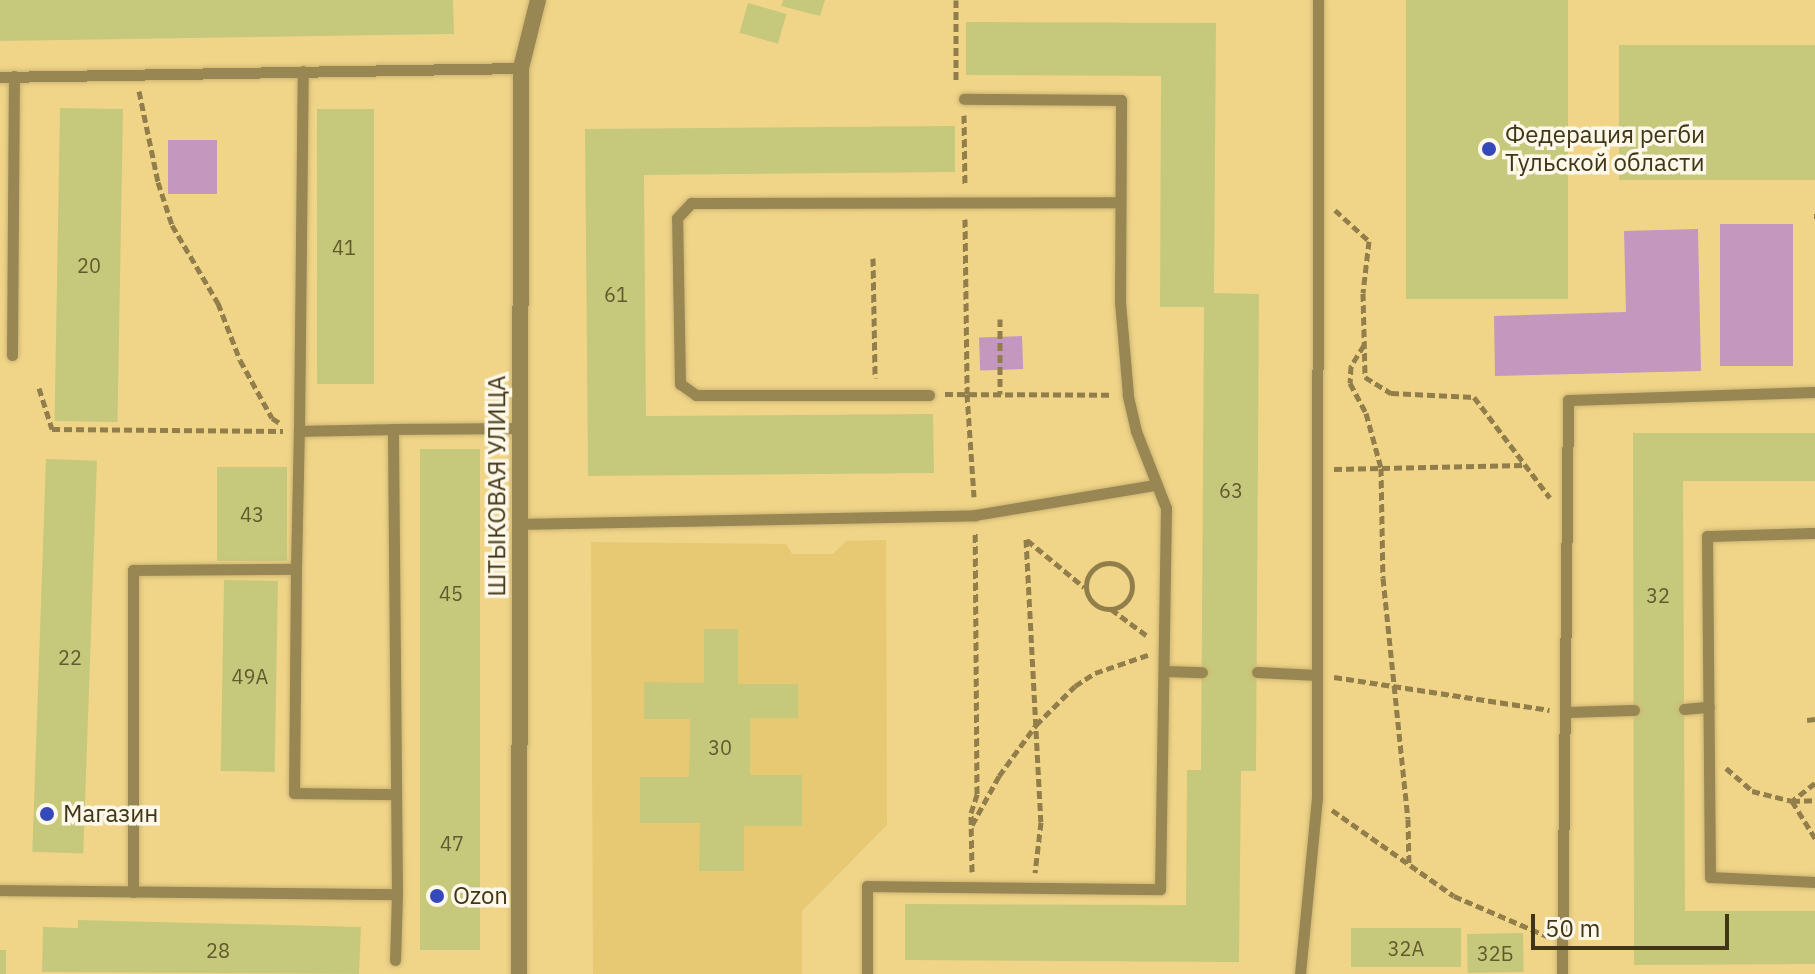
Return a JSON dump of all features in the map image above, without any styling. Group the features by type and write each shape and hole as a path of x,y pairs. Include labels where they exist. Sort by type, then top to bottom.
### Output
{"street":[{"name":"ШТЫКОВАЯ УЛИЦА","path":"519,974 521,68 538,0"}],"lane":[{"path":"1300,974 1317,798 1318,0"},
{"path":"0,77 521,68"},
{"path":"303,71 294,793 396,794"},
{"path":"12,355 14,76"},
{"path":"867,974 867,886 1160,889 1166,508 1154,485 1128,395 1120,302 1121,100 964,99"},
{"path":"929,395 696,395 680,384 677,218 691,203 1120,202"},
{"path":"1562,974 1568,400 1815,392"},
{"path":"299,431 521,428"},
{"path":"393,429 395,960"},
{"path":"521,524 975,515 1154,485"},
{"path":"1815,533 1707,536 1710,877 1815,882"},
{"path":"133,892 133,570 296,569"},
{"path":"1165,671 1202,672"},
{"path":"1257,672 1317,675"},
{"path":"1684,709 1709,707"},
{"path":"1565,712 1634,710"},
{"path":"0,890 397,894"}],"path":[{"path":"956,0 956,83 964,99 967,394 975,515 977,794 972,826 973,887"},
{"path":"39,388 52,429 293,431 272,418 240,360 218,303 172,225 158,182 136,75"},
{"path":"1318,194 1369,241 1363,293 1365,377 1391,393 1474,397 1567,522"},
{"path":"873,258 874,395"},
{"path":"1000,319 1000,394"},
{"path":"1364,345 1351,366 1350,383 1366,413 1381,468 1383,578 1409,866"},
{"path":"929,395 1128,395"},
{"path":"1317,470 1525,465"},
{"path":"1033,888 1041,822 1026,539 1085,588 1093,603 1111,609 1165,649"},
{"path":"1085,588 1087,577 1100,564 1119,564 1132,579 1130,596 1125,603 1111,609"},
{"path":"972,826 999,776 1036,725 1075,686 1095,673 1165,649"},
{"path":"1317,675 1565,712"},
{"path":"1807,720 1815,719"},
{"path":"1709,751 1752,791 1792,801 1815,800"},
{"path":"1792,801 1815,783"},
{"path":"1317,798 1454,896 1509,922 1563,942"},
{"path":"1792,801 1815,838"}],"shaded area":[{"path":"168,140 217,140 217,194 168,194"},
{"path":"1720,224 1793,224 1793,366 1720,366"},
{"path":"1698,229 1701,371 1495,376 1494,316 1626,312 1624,231"},
{"path":"1022,336 1023,369 980,370 979,338"},
{"path":"886,540 887,825 802,911 802,974 593,974 591,542 786,544 792,554 833,554 846,541"}],"building":[{"path":"0,0 453,0 454,34 0,41"},
{"path":"783,0 825,0 820,16 781,6"},
{"name":"Федерация регби Тульской области","path":"1406,0 1568,0 1568,299 1406,299"},
{"path":"748,3 786,14 778,44 739,33"},
{"path":"966,22 1216,23 1214,293 1259,294 1256,771 1241,771 1239,962 905,960 905,904 1186,905 1187,770 1201,770 1204,307 1160,307 1161,76 966,75"},
{"path":"1619,45 1815,45 1815,180 1619,180"},
{"path":"60,108 123,109 118,422 55,421"},
{"path":"317,109 374,109 374,384 317,384"},
{"path":"955,126 955,172 644,175 646,416 933,414 934,473 588,476 585,129"},
{"path":"1633,433 1815,433 1815,481 1683,481 1685,911 1815,911 1815,964 1634,965"},
{"path":"420,449 480,449 480,950 420,950"},
{"path":"46,459 97,461 83,854 32,852"},
{"path":"217,467 287,467 287,561 217,561"},
{"path":"224,580 278,581 275,772 221,771"},
{"path":"704,629 738,629 738,684 798,684 798,718 750,718 750,775 802,775 802,826 744,826 744,871 699,871 700,823 640,823 640,777 689,777 690,719 644,719 644,682 704,683"},
{"path":"78,920 361,927 359,974 42,972 43,927 78,928"},
{"path":"1351,928 1461,928 1461,967 1351,967"},
{"path":"1523,933 1524,972 1468,973 1467,934"},
{"path":"0,950 6,950 6,974 0,974"}],"place":[{"name":"Федерация регби Тульской области","path":"1489,149"},
{"name":"Магазин","path":"47,814"},
{"name":"Ozon","path":"437,896"}]}
